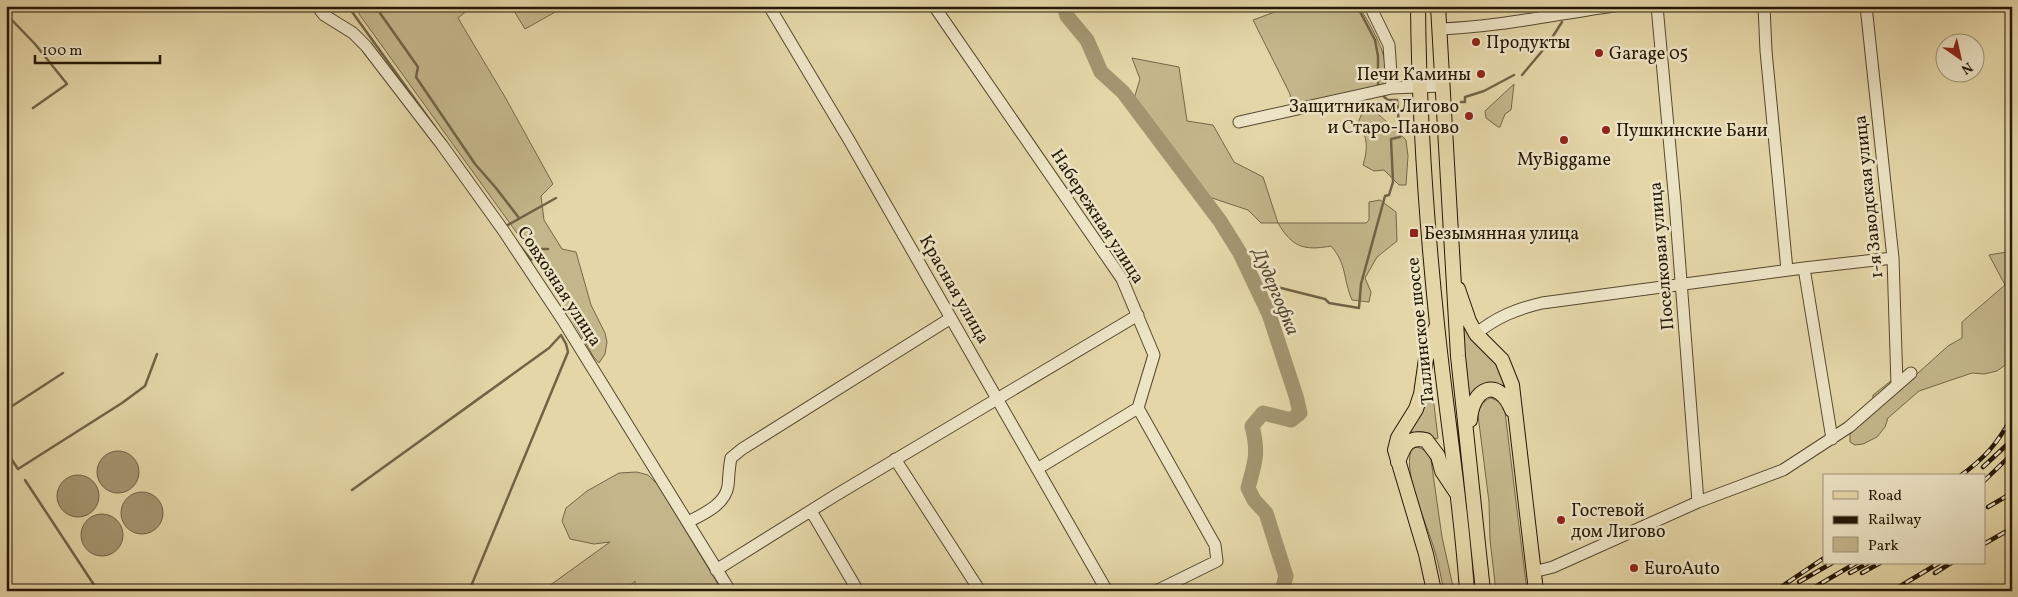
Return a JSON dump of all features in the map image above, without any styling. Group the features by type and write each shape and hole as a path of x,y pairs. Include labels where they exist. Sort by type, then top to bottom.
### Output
{"main road":[{"name":"Таллинское шоссе","path":"1418,6 1419,86 1437,324 1458,495 1467,591"},
{"name":"Таллинское шоссе","path":"1438,6 1458,356 1484,591"},
{"path":"1452,269 1464,308 1476,334 1502,360 1509,373 1539,571 1536,591"},
{"path":"1434,591 1426,554 1395,450 1398,438 1416,409 1421,394 1426,359 1437,324"},
{"path":"1468,448 1471,407 1480,393 1495,390 1503,394 1508,400 1515,418"},
{"path":"1398,463 1408,441 1416,438 1426,440 1438,456 1442,471 1458,495"}],"street":[{"name":"Совхозная улица","path":"317,6 324,15 353,33 366,46 442,145 503,230 564,322 730,591"},
{"name":"Красная улица","path":"769,6 998,399 1107,591"},
{"name":"Набережная улица","path":"934,6 1122,279 1154,355 1138,408"},
{"path":"1370,6 1389,45 1392,88"},
{"path":"1439,30 1519,22 1614,6"},
{"name":"Поселковая улица","path":"1657,6 1682,284 1698,502"},
{"path":"1764,6 1766,52 1786,270"},
{"name":"1-я Заводская улица","path":"1866,6 1893,258 1897,385"},
{"path":"1238,122 1392,88 1442,86"},
{"path":"1476,334 1504,315 1519,308 1542,303 1786,270 1893,258"},
{"path":"1804,268 1832,439"},
{"path":"716,570 895,459 1138,314"},
{"path":"688,522 715,506 724,496 728,487 731,458 742,448 951,318"},
{"path":"1539,571 1698,502 1783,470 1832,439 1867,413 1911,372"},
{"path":"1037,469 1138,408 1215,545 1217,561 1156,591"},
{"path":"895,459 980,591"},
{"path":"811,511 858,591"}],"green space":[{"path":"360,6 473,6 458,18 505,97 553,184 541,196 544,220 562,249 576,252 591,305 605,333 607,342 605,354 599,363 593,356 545,272 359,14"},
{"path":"511,6 566,6 525,29"},
{"path":"1291,6 1359,6 1375,35 1384,57 1385,78 1381,87 1291,106 1290,94 1253,20"},
{"path":"1132,58 1179,67 1187,121 1213,125 1234,162 1263,177 1278,223 1261,223 1248,210 1203,195 1133,102 1140,79"},
{"path":"1514,84 1511,110 1505,114 1500,127 1498,127 1486,118 1485,111"},
{"path":"1376,112 1406,140 1408,156 1406,185 1399,185 1384,170 1374,171 1363,165 1366,143 1364,133 1358,123 1362,113"},
{"path":"1380,200 1396,212 1397,241 1377,257 1365,278 1371,292 1369,302 1352,300 1340,259 1331,246 1313,248 1300,245 1288,237 1278,223 1366,223 1369,220 1369,202"},
{"path":"2012,251 2012,360 1997,371 1984,374 1972,373 1919,391 1888,418 1885,427 1877,437 1863,444 1855,445 1850,442 1850,434 1872,413 1873,395 1892,380 1908,379 1918,373 1948,346 1962,338 1962,322 2005,285 1989,255"},
{"path":"1463,325 1497,364 1506,386 1485,384 1469,396 1467,395"},
{"path":"1430,387 1432,388 1438,438 1436,439 1423,432 1409,432"},
{"path":"1490,398 1500,403 1505,412 1527,591 1496,591 1490,540 1489,502 1478,415 1482,405"},
{"path":"1416,447 1426,452 1431,460 1442,537 1454,591 1444,591 1435,552 1413,487 1409,461 1411,451"},
{"path":"637,472 648,475 658,485 722,591 628,591 635,584 635,581 624,591 542,591 610,542 594,544 570,539 562,521 566,508 587,491 619,473"}],"shaded area":[{"path":"114,451 122,451 133,457 139,472 133,487 122,493 114,493 103,487 97,476 97,468 103,457"},
{"path":"74,475 82,475 93,481 99,496 93,511 82,517 74,517 63,511 57,500 57,492 63,481"},
{"path":"138,492 146,492 157,498 163,513 157,528 146,534 138,534 127,528 121,517 121,509 127,498"},
{"path":"98,514 106,514 117,520 123,535 117,550 106,556 98,556 87,550 81,539 81,531 87,520"}],"waterway":[{"path":"351,6 350,9 435,127"},
{"path":"375,6 418,67 416,77 475,164 519,218"},
{"name":"Дудергофка","path":"1064,6 1067,16 1087,40 1101,72 1123,92 1220,221 1240,253 1269,314 1300,413 1291,420 1263,413 1252,426 1256,451 1248,488 1254,500 1266,513 1286,576 1282,591"},
{"path":"1357,6 1375,40 1378,56 1378,85"},
{"path":"6,14 35,44 67,84 33,108"},
{"path":"1522,75 1548,44 1562,22"},
{"path":"1461,102 1465,102 1465,97 1484,91 1514,75"},
{"path":"1259,291 1273,286 1325,299 1329,303 1359,308 1361,284 1385,196 1389,195 1393,182 1391,139 1400,137 1397,100 1388,100 1382,95"},
{"path":"506,226 556,198"},
{"path":"517,242 531,260 541,249 548,249"},
{"path":"352,490 549,348 561,335 568,352 469,591"},
{"path":"6,451 18,469 122,403 145,386 157,354"},
{"path":"6,410 63,373"},
{"path":"25,480 98,591"}],"railway":[{"path":"1963,474 1990,450 2012,417"},
{"path":"1983,467 2012,440"},
{"path":"1986,479 2012,454"},
{"path":"1988,507 2012,493"},
{"path":"1986,543 2012,528"},
{"path":"1775,591 1823,559"},
{"path":"1799,582 1830,564"},
{"path":"1808,591 1854,564"},
{"path":"1850,573 1866,564"},
{"path":"1862,573 1878,564"},
{"path":"1892,591 1937,564"},
{"path":"1935,573 1949,564"}],"place":[{"name":"Продукты","path":"1476,42"},
{"name":"Garage 05","path":"1599,53"},
{"name":"Печи Камины","path":"1481,74"},
{"name":"Защитникам Лигово и Старо-Паново","path":"1469,116"},
{"name":"Пушкинские Бани","path":"1606,130"},
{"name":"MyBiggame","path":"1564,140"},
{"name":"Безымянная улица","path":"1414,233"},
{"name":"Гостевой дом Лигово","path":"1561,520"},
{"name":"EuroAuto","path":"1634,568"}]}
